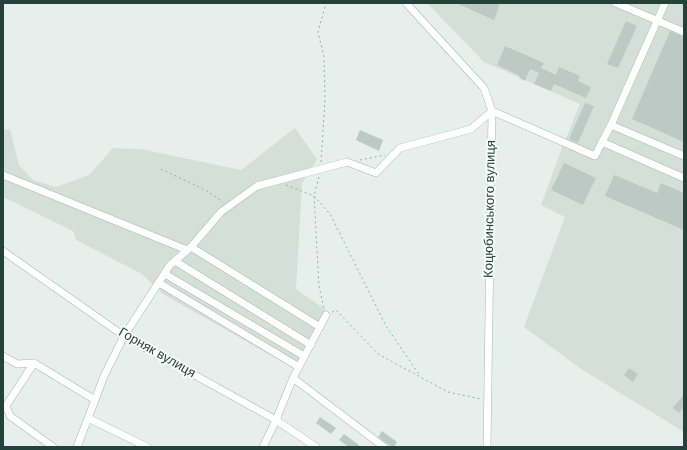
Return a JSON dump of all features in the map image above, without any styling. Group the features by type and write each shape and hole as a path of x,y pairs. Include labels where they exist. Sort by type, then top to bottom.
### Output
{"street":[{"name":"Коцюбинського вулиця","path":"406,3 484,88 492,111 487,447"},
{"path":"616,3 684,32"},
{"path":"77,447 104,376 124,336 170,265 189,248 221,212 257,186 347,162 376,173 400,148 471,129 492,111 595,156 611,125 665,3"},
{"path":"611,125 684,156"},
{"path":"602,142 684,178"},
{"path":"3,175 189,248 320,327"},
{"name":"Горняк вулиця","path":"3,251 124,336 276,420 316,447"},
{"path":"175,260 311,345"},
{"path":"164,274 304,356"},
{"path":"159,283 299,367"},
{"path":"262,447 276,420 304,356 326,315"},
{"path":"3,356 17,364 34,364 95,400"},
{"path":"34,364 6,406 10,416 53,447"},
{"path":"294,378 384,447"},
{"path":"88,418 147,447"}],"path":[{"path":"326,3 318,32 324,57 325,92 321,169 314,196 319,286 326,315 336,310 378,354 448,392 487,400"},
{"path":"361,160 395,153"},
{"path":"162,169 206,191 228,207"},
{"path":"276,181 314,196 330,214 386,326 420,377"}],"shaded area":[{"path":"427,3 684,3 684,432 581,369 524,327 565,217 541,205 580,104 484,62"},
{"path":"295,128 317,159 302,184 296,289 326,310 295,369 163,294 142,274 76,240 73,231 3,197 3,130 10,129 19,165 33,180 56,187 89,175 113,148 140,149 241,170"}],"building":[{"path":"456,3 500,3 494,20"},
{"path":"626,21 637,26 618,68 607,64"},
{"path":"670,31 684,37 684,142 632,119"},
{"path":"505,46 544,63 541,68 556,75 559,67 580,76 578,81 591,87 586,98 554,84 551,91 534,84 539,73 530,69 525,81 519,78 520,76 497,65"},
{"path":"585,103 594,106 578,143 569,139"},
{"path":"360,130 383,140 379,151 356,140"},
{"path":"564,163 596,178 583,205 551,190"},
{"path":"614,175 657,193 661,183 684,193 684,230 605,196"},
{"path":"629,368 638,374 633,382 624,375"},
{"path":"684,394 684,406 679,413 673,408"},
{"path":"320,417 336,428 331,434 316,423"},
{"path":"382,431 397,442 394,447 378,437"},
{"path":"344,434 359,445 357,447 349,447 339,440"}]}
